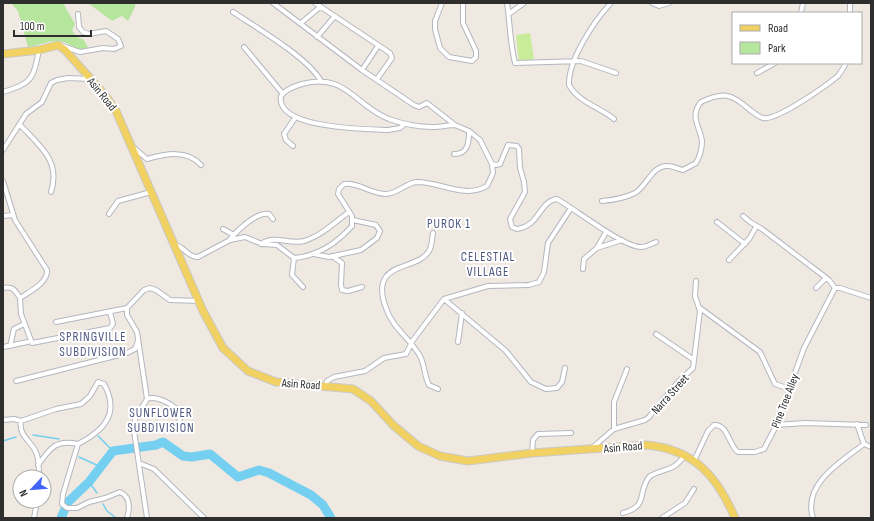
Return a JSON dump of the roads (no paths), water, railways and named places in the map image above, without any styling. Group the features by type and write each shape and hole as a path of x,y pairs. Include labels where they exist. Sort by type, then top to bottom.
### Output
{"main road":[{"path":"3,54 39,50 58,45"},
{"name":"Asin Road","path":"58,45 65,50 105,95 116,111 199,301 223,348 248,371 264,378 287,384 354,389 362,394 393,426 418,446 440,456 468,461 532,454 646,445 664,447 685,456 706,469 717,483 735,518"}],"street":[{"path":"273,3 362,70 418,107 425,103 429,104 455,125 469,131 484,146 492,164 493,173 487,186 472,192 418,182 386,194 375,193 357,186 344,184 339,189 338,194 353,220 352,226 343,235 314,254"},
{"path":"279,7 283,3"},
{"path":"315,3 390,53 392,58 376,79"},
{"path":"442,3 435,21 435,29 440,48 449,58 472,61 476,57 476,52 464,23 463,3"},
{"path":"507,3 510,13 510,40 514,63 575,60 590,63 616,73"},
{"path":"510,13 524,3"},
{"path":"611,3 584,39 575,60 569,87 579,98 605,112 614,119"},
{"path":"652,3 659,6 669,3"},
{"path":"301,23 320,7"},
{"path":"233,12 278,42 316,72 321,81"},
{"path":"58,45 63,45 80,52 102,48 114,49 121,46 118,39 106,31 89,34 83,32 79,27 78,14"},
{"path":"317,37 334,17"},
{"path":"362,70 378,46"},
{"path":"244,47 283,94"},
{"path":"3,92 20,87 28,82 36,64 39,50"},
{"path":"757,73 773,64"},
{"path":"602,201 618,199 636,192 654,172 664,167 668,166 684,170 696,163 702,148 700,134 695,121 696,112 701,102 720,94 730,96 761,117 773,117 819,91 838,75 845,64"},
{"path":"3,150 26,114 42,102 48,87 55,80 68,78 90,79"},
{"path":"405,124 394,130 377,130 314,124 295,118 285,110 281,102 281,96 298,85 321,81 339,86 351,92 379,114 405,124 434,127 455,125"},
{"path":"293,146 286,140 284,134 295,118"},
{"path":"20,125 41,146 52,165 55,179 51,192"},
{"path":"454,154 465,151 469,140 469,131"},
{"path":"492,164 500,164 508,145 510,144 518,148 520,168 526,187 510,219 512,227 517,229 523,228 533,222 548,202 557,199 606,232 623,240 642,247 656,242"},
{"path":"130,146 136,148 147,159 165,154 181,154 197,160 201,165"},
{"path":"3,181 13,215 47,273 41,283 20,298"},
{"path":"109,214 118,201 151,192"},
{"path":"326,386 327,381 334,377 365,371 384,358 402,356 409,350 410,343 444,300 488,286 529,285 539,282 544,272 548,243 571,208"},
{"path":"261,244 274,239 295,243 310,239 349,212"},
{"path":"230,240 244,226 263,215 269,214 273,219"},
{"path":"3,216 13,215"},
{"path":"743,216 826,278 835,288 840,288 871,298"},
{"path":"175,245 182,248 192,257 198,257 230,240 245,237 261,244 277,245 294,258 314,254 332,256 345,252 361,250 379,234 379,228 373,224 353,220"},
{"path":"718,222 745,244"},
{"path":"729,260 745,244 756,227"},
{"path":"223,229 234,235"},
{"path":"583,269 584,259 597,248 606,232"},
{"path":"433,233 431,247 425,257 395,269 388,275 384,284 383,298 389,316 400,333 420,356 429,385 438,389"},
{"path":"597,248 623,240"},
{"path":"332,256 342,263 342,290 362,287"},
{"path":"294,258 292,275 303,287"},
{"path":"816,288 826,278"},
{"name":"Narra Street","path":"591,450 614,429 645,420 649,417 678,382 691,371 694,360 700,308 695,296 696,281"},
{"path":"3,288 14,289 20,298 21,314 30,343"},
{"path":"56,322 127,308 144,290 150,288 156,290 170,300 199,301"},
{"name":"Pine Tree Alley","path":"694,461 708,431 714,425 720,426 724,429 734,450 743,453 764,449 776,426 804,348 835,288"},
{"path":"444,300 462,313 506,351 526,377 535,384 546,389 557,388 562,382 565,368"},
{"path":"127,308 127,315 137,332 139,339 147,399 135,419 134,431 147,518"},
{"path":"700,308 760,352 775,384 790,389"},
{"path":"3,347 110,328 113,324 110,312"},
{"path":"458,342 462,313"},
{"path":"10,346 14,329 24,324"},
{"path":"656,334 694,360"},
{"path":"16,380 127,353 134,349 139,339"},
{"path":"614,429 614,402 627,369"},
{"path":"3,420 14,419 21,421 56,409 81,404 90,396 98,382 104,384 111,403 110,416 96,432 78,444 62,494 62,504 67,508 78,508 89,502 120,492 125,494 128,500 130,509 127,518"},
{"path":"147,399 150,397 159,398 178,412 180,416 178,425"},
{"path":"21,421 20,427 24,437 34,447 38,455 38,469"},
{"path":"776,426 801,423 866,425"},
{"path":"858,424 864,444"},
{"path":"532,454 533,440 538,434 571,433"},
{"path":"38,466 54,446 67,442 78,444"},
{"path":"864,444 871,447"},
{"path":"813,518 811,499 821,482 840,462 864,444"},
{"path":"624,513 634,510 640,504 643,487 650,476 669,470 678,465 685,456"},
{"path":"139,463 154,469 204,518"},
{"path":"662,518 685,503 694,489"}],"waterway":[{"path":"33,435 59,439"},
{"path":"98,436 113,451"},
{"path":"3,441 16,437"},
{"path":"61,518 68,502 89,482 113,451 156,445 163,442 183,456 192,457 210,454 238,477 259,470 269,473 311,495 323,505 331,518"},
{"path":"79,457 101,467"},
{"path":"89,482 97,493"},
{"path":"103,504 107,511 116,518"}],"district":[{"name":"PUROK 1","path":"449,223"},
{"name":"CELESTIAL VILLAGE","path":"488,264"},
{"name":"SPRINGVILLE SUBDIVISION","path":"93,344"},
{"name":"SUNFLOWER SUBDIVISION","path":"161,420"}]}
